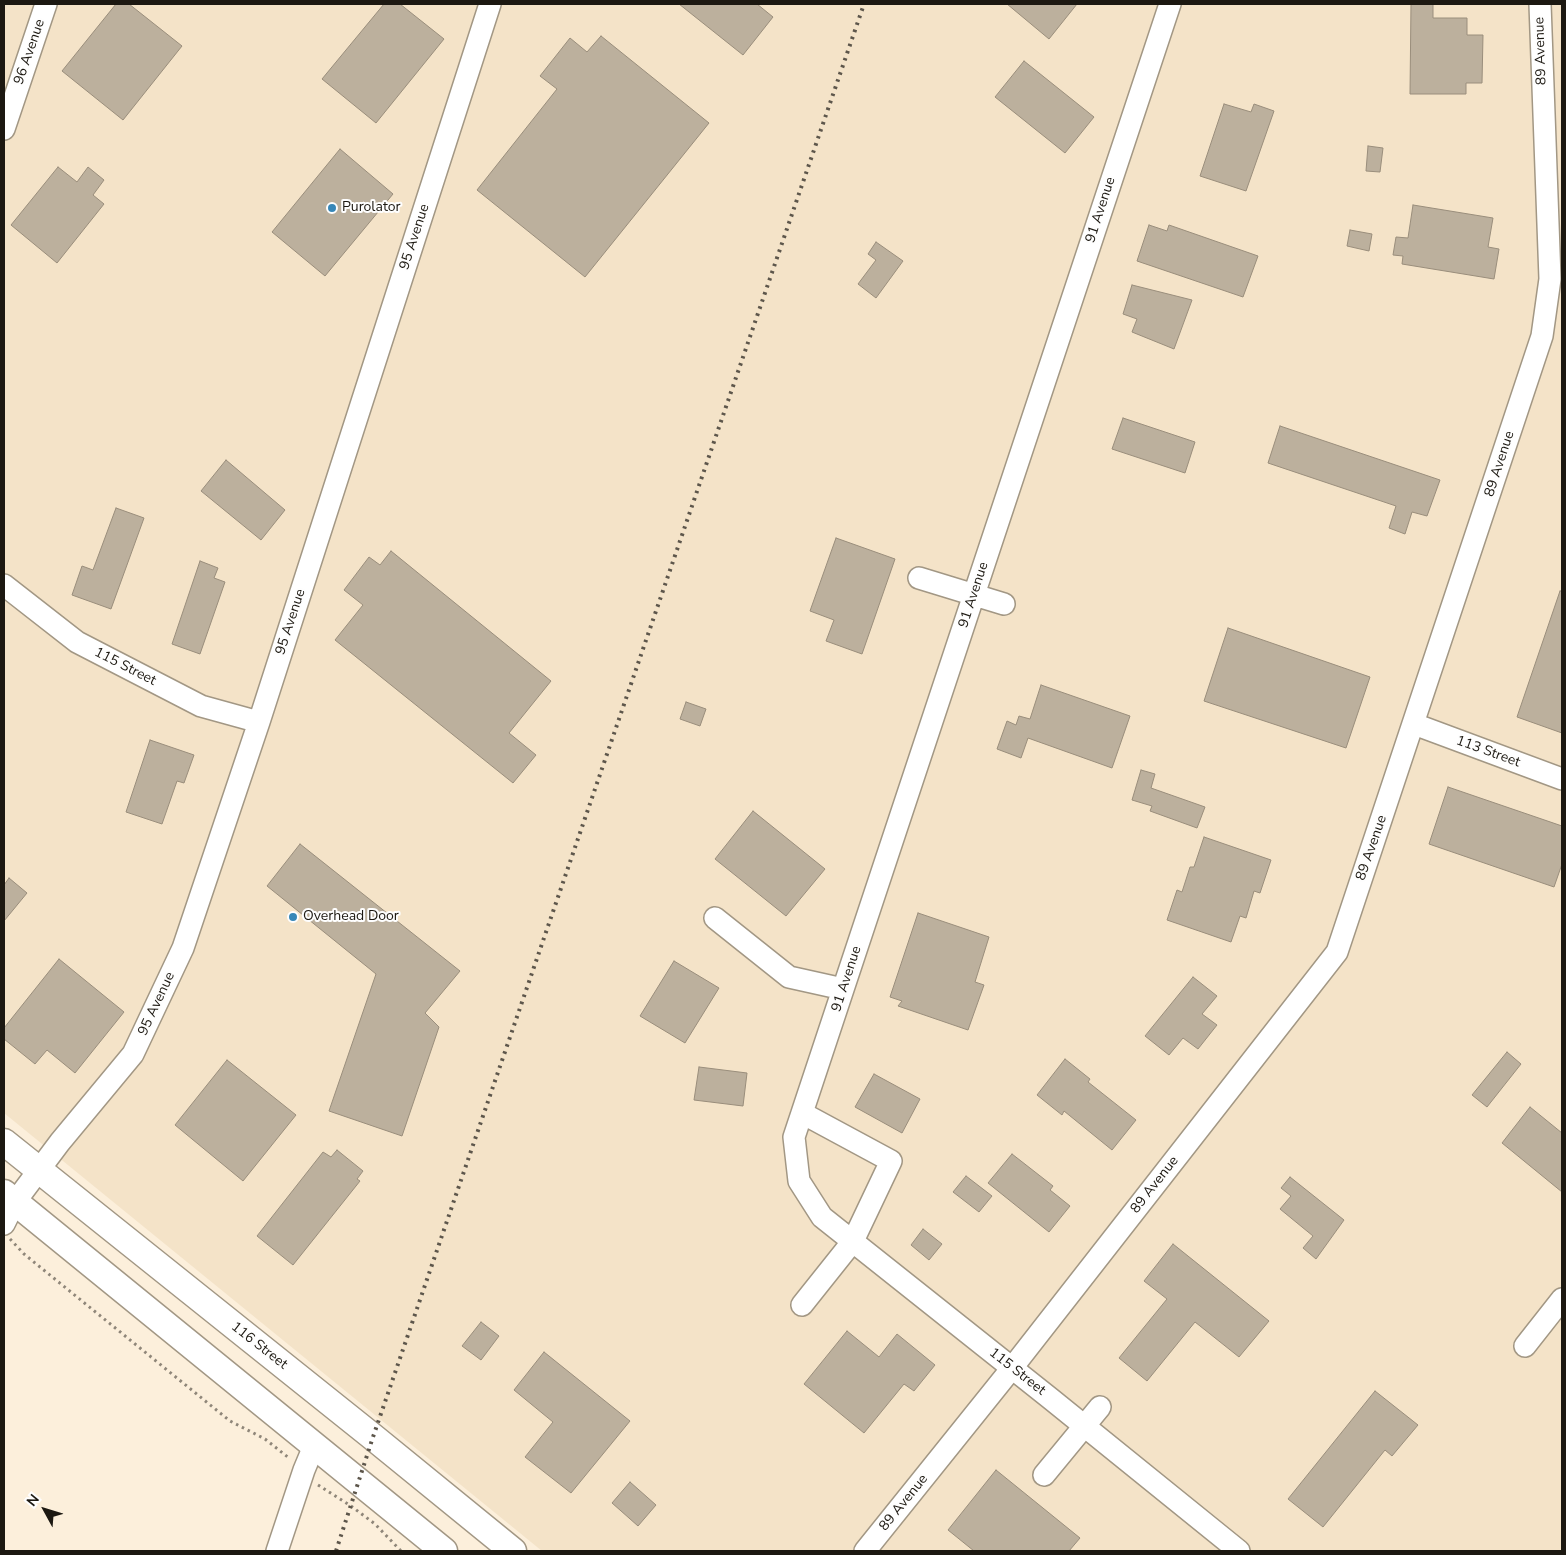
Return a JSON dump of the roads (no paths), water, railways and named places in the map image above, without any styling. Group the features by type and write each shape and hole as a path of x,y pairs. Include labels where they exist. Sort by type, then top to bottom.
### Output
{"main road":[{"name":"116 Street","path":"4,1142 513,1551"},
{"path":"7,1206 314,1446 444,1551"}],"street":[{"name":"96 Avenue","path":"4,129 46,4"},
{"name":"95 Avenue","path":"7,1206 133,1054 183,948 259,722 490,4"},
{"name":"91 Avenue","path":"803,1187 799,1181 794,1137 1170,4"},
{"name":"89 Avenue","path":"865,1551 1012,1368 1337,952 1542,336 1556,280 1540,4"},
{"path":"919,578 1004,604"},
{"name":"115 Street","path":"4,585 77,642 201,706 259,722"},
{"name":"113 Street","path":"1414,724 1562,779"},
{"path":"716,918 789,978 843,989"},
{"path":"802,1112 891,1161 853,1242 802,1304"},
{"name":"115 Street","path":"803,1187 822,1217 1239,1551"},
{"path":"1525,1346 1562,1299"},
{"path":"1044,1476 1100,1407"},
{"path":"278,1551 304,1470 314,1446"}],"railway":[{"path":"336,1551 373,1437 864,4"}],"place":[{"name":"Purolator","path":"332,208"},
{"name":"Overhead Door","path":"293,917"}]}
